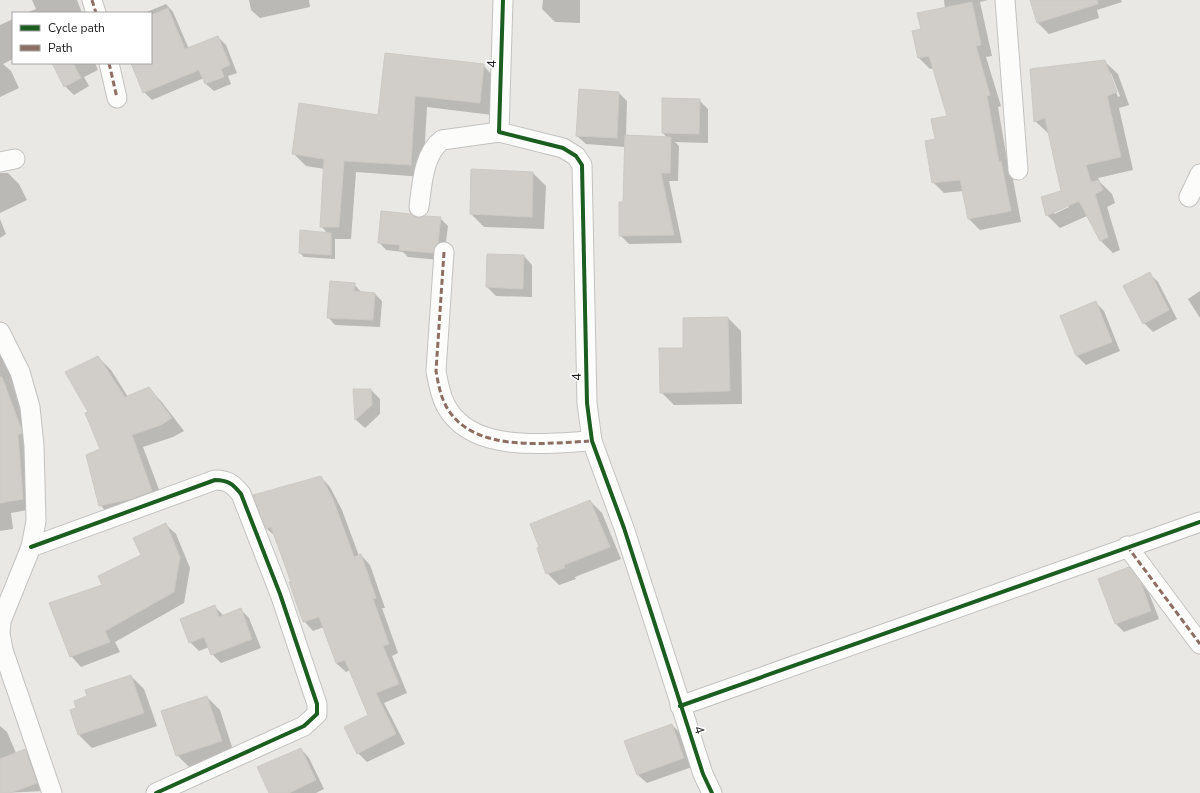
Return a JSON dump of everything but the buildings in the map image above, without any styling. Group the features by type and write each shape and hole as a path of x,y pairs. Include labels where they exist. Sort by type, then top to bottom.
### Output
{"street":[{"path":"92,0 96,12"},
{"name":"4","path":"503,0 499,132 564,148 576,156 582,165 587,404 592,441 624,528 703,774 712,793"},
{"path":"1005,0 1018,170"},
{"path":"109,64 117,98"},
{"path":"419,207 424,172 436,145 442,140 499,132"},
{"path":"1189,197 1200,174"},
{"path":"444,252 436,371 439,389 446,406 456,420 476,432 496,440 518,444 592,441"},
{"path":"0,332 20,372 30,407 34,446 36,521 31,547 1,621 0,633 3,650 52,793"},
{"path":"31,547 215,480 226,480 234,485 241,494 280,594 317,704 317,714 304,726 156,793"},
{"path":"680,706 1127,546 1200,522"},
{"path":"1127,546 1200,644"}],"marked path":[{"path":"92,0 96,12"},
{"path":"109,64 117,98"},
{"path":"444,252 436,371 446,406 458,421 473,432 491,439 532,443 592,441"},
{"path":"1127,546 1200,644"}],"cycle path":[{"path":"503,0 499,132 563,148 576,156 582,165 587,403 592,441 624,528 703,774 712,793"},
{"path":"31,547 215,480 230,483 241,494 280,594 317,704 317,714 304,726 156,793"},
{"path":"680,706 1200,522"}]}
